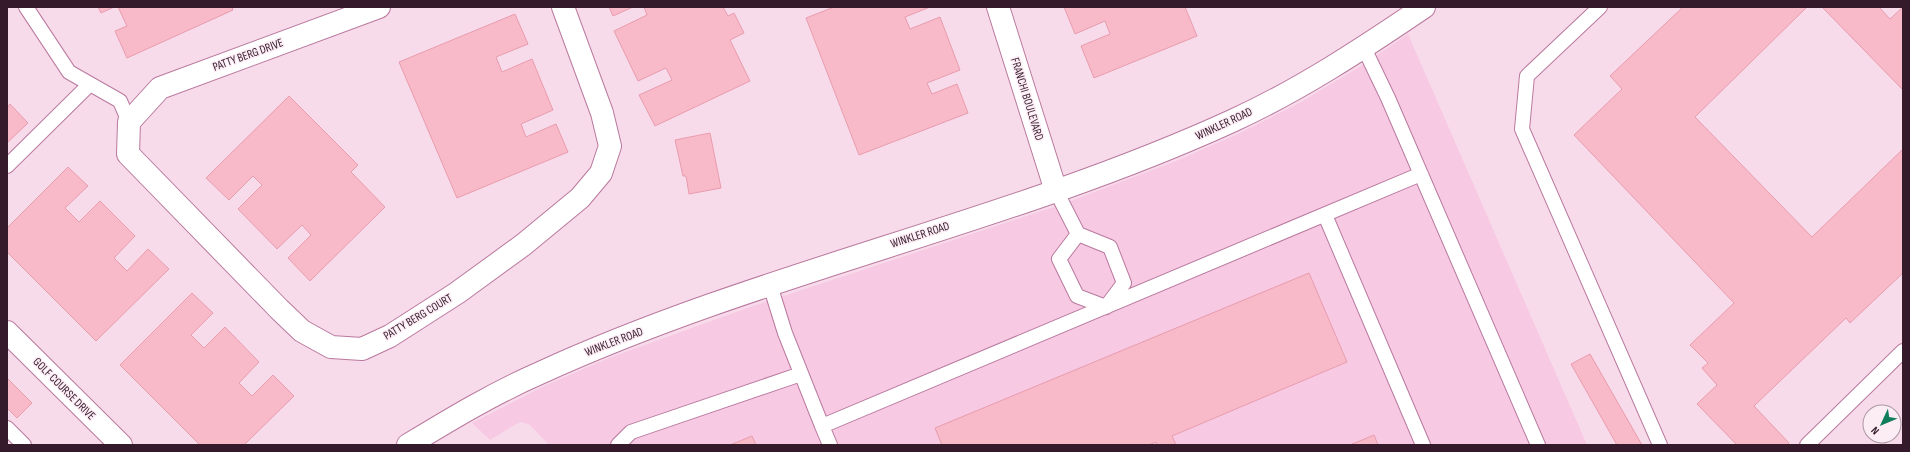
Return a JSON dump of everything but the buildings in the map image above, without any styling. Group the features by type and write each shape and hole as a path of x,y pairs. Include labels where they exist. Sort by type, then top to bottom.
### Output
{"street":[{"name":"PATTY BERG DRIVE","path":"129,122 160,88 379,7"},
{"name":"PATTY BERG COURT","path":"129,122 128,154 279,309 302,331 331,347 362,349 390,336 457,294 523,245 580,198 601,173 610,146 602,113 563,7"},
{"name":"FRANCHI BOULEVARD","path":"998,7 1056,191"},
{"name":"WINKLER ROAD","path":"408,445 468,409 538,373 605,345 770,285 1056,191 1171,148 1234,120 1295,89 1364,48 1424,7"},
{"name":"GOLF COURSE DRIVE","path":"7,332 121,445"}],"lane":[{"path":"26,7 69,72 120,101 129,122"},
{"path":"1600,7 1527,76 1522,129 1660,445"},
{"path":"1364,48 1421,174 1538,445"},
{"path":"7,166 90,84"},
{"path":"822,426 1421,174"},
{"path":"1056,191 1078,234 1110,247 1124,283 1106,307"},
{"path":"1325,215 1423,445"},
{"path":"1078,234 1059,259 1077,296 1106,307"},
{"path":"770,285 785,333 830,445"},
{"path":"1807,445 1903,351"},
{"path":"618,445 631,432 801,374"},
{"path":"7,428 24,445"}],"shaded area":[{"path":"1408,34 1587,445 549,445 530,425 522,422 490,440 472,423 544,386 609,358 747,308 1060,205 1176,161 1240,133 1301,102 1361,66"}]}
